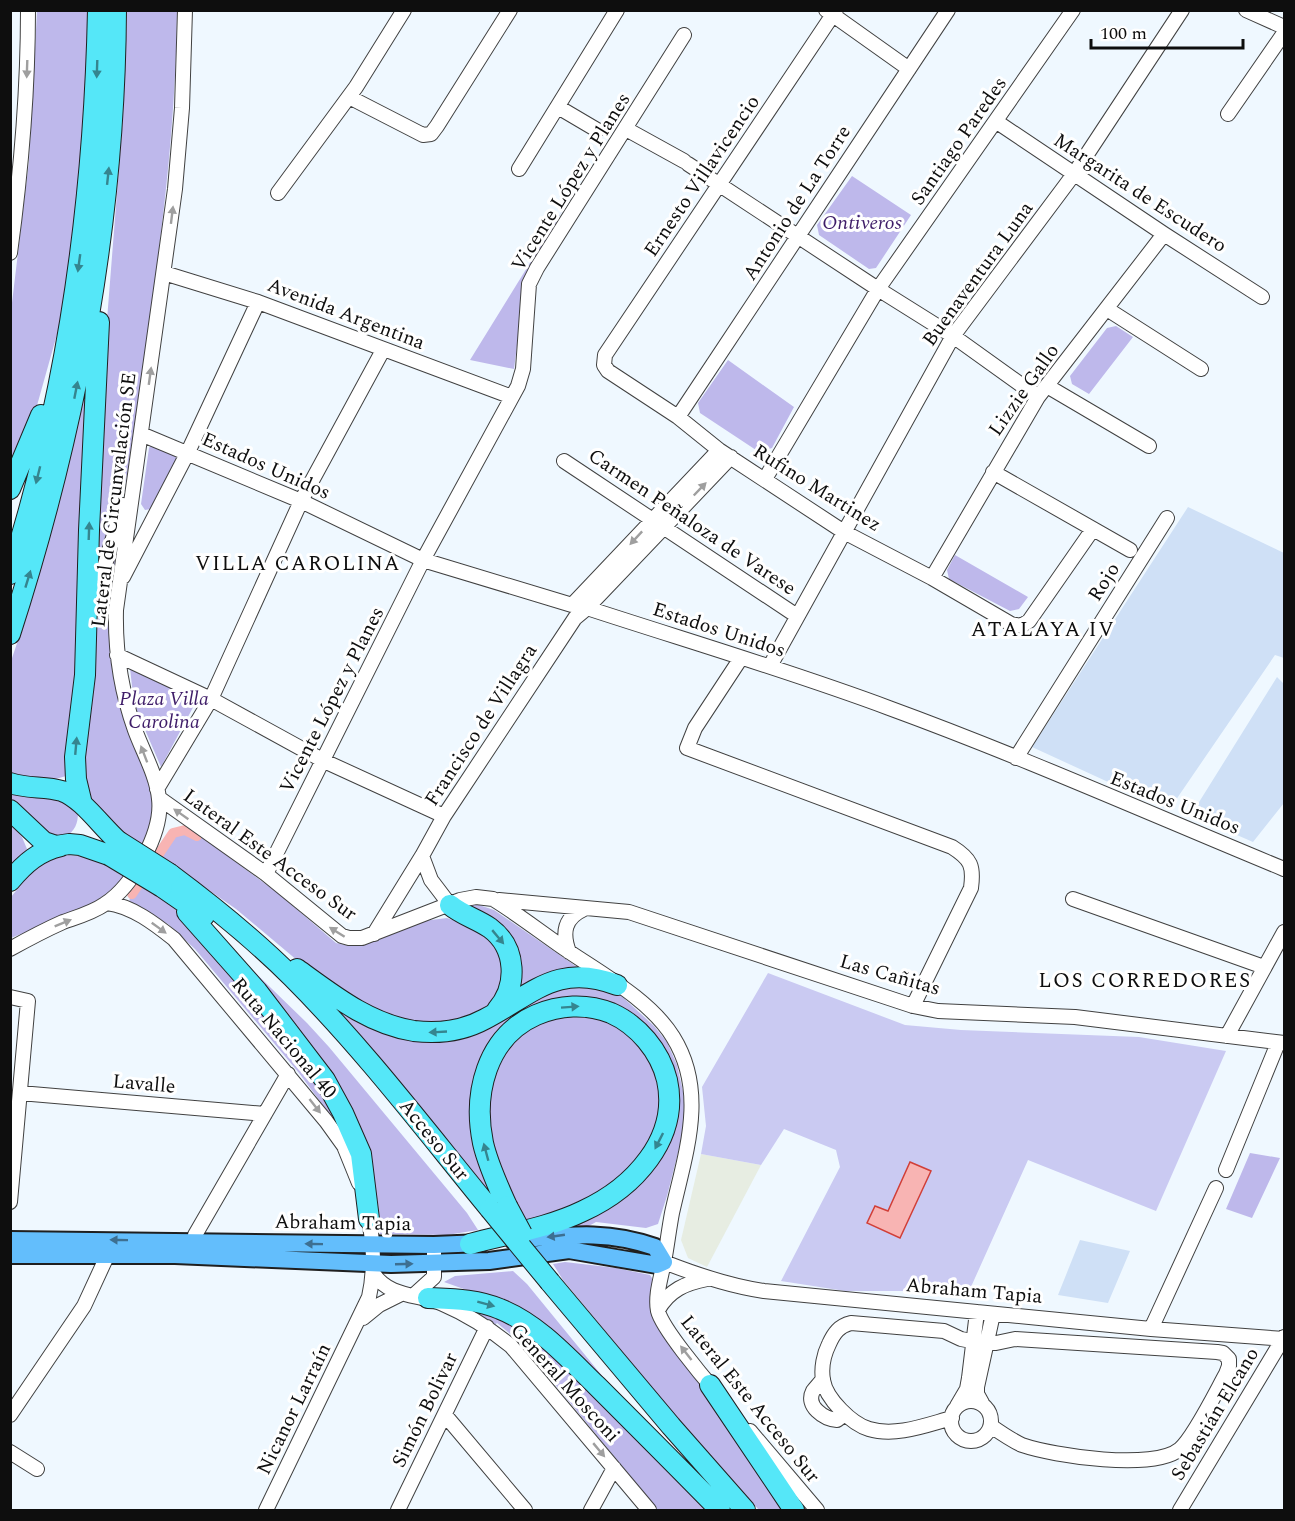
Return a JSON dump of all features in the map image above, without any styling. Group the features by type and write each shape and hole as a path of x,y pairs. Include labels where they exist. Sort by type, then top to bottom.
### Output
{"highway":[{"path":"10,574 47,436 75,288 93,139 98,10"},
{"path":"10,881 34,856 66,845 81,835 87,821 76,779 75,746 86,659 92,460 105,208 113,122 116,10"},
{"path":"10,634 50,502 70,419 91,306 105,208"},
{"path":"10,489 27,454 46,400 75,288"},
{"name":"Acceso Sur","path":"10,783 24,787 59,790 71,796 84,806 114,848 222,914 311,996 492,1209 721,1510"},
{"name":"Acceso Sur","path":"10,810 38,838 51,845 114,848"},
{"path":"166,881 326,1080 344,1113 361,1154 369,1219"},
{"name":"Acceso Sur","path":"166,881 194,909 226,934 302,1004 492,1209"},
{"path":"450,904 461,913 492,929 509,953 511,984 507,996 493,1015"},
{"path":"222,914 326,989 373,1018 414,1031 441,1032 462,1028 493,1015 535,988 554,981 575,977 594,978 617,985"},
{"path":"470,1244 550,1222 583,1211 606,1199 627,1183 659,1144 666,1123 669,1103 667,1081 655,1051 642,1035 627,1022 609,1013 589,1007 555,1009 531,1017 503,1040 491,1057 481,1088 482,1134 490,1168 492,1209 544,1279"},
{"name":"Acceso Sur","path":"544,1279 745,1510"},
{"path":"414,1296 460,1299 489,1305 511,1314 528,1325 557,1348 721,1510"},
{"path":"710,1385 794,1510"}],"main road":[{"name":"Abraham Tapia","path":"10,1255 108,1254 194,1248 470,1244 561,1234 597,1234 655,1247"},
{"name":"Abraham Tapia","path":"10,1240 194,1248 373,1268 489,1261 569,1250 657,1265 664,1262"},
{"path":"569,1250 600,1245 638,1251 646,1251 655,1247 664,1262"}],"street":[{"path":"10,253 16,162 26,87 28,10"},
{"path":"278,193 349,97 404,10"},
{"path":"349,97 423,135 430,134 510,10"},
{"path":"519,169 617,10"},
{"name":"Antonio de La Torre","path":"678,417 948,10"},
{"name":"Santiago Paredes","path":"765,479 878,289 997,122 1073,10"},
{"name":"Buenaventura Luna","path":"770,666 953,336 1074,174 1182,10"},
{"path":"1246,10 1284,27"},
{"name":"Lateral de Circunvalación SE","path":"10,949 30,937 107,903 132,875 148,849 158,821 158,793 121,683 115,633 118,586 164,273 179,148 185,11"},
{"path":"831,12 909,69"},
{"name":"Ernesto Villavicencio","path":"604,365 605,355 721,184 831,12"},
{"path":"1228,114 1284,33"},
{"name":"Vicente López y Planes","path":"266,874 423,560 518,386 523,369 529,284 684,35"},
{"path":"558,107 597,130"},
{"name":"Margarita de Escudero","path":"997,122 1262,297"},
{"path":"626,129 721,184 953,336 1038,397"},
{"name":"Lizzie Gallo","path":"932,578 1038,397 1164,234"},
{"name":"Avenida Argentina","path":"164,273 258,302 512,398"},
{"path":"118,586 188,452 258,302"},
{"path":"1107,309 1201,369"},
{"path":"158,793 211,699 301,501 384,350"},
{"name":"Rufino Martinez","path":"604,365 608,371 678,417 725,453 844,532 932,578 1011,624 1021,626 1029,621 1093,529"},
{"path":"1047,386 1149,446"},
{"name":"Estados Unidos","path":"141,434 301,501 423,560 574,611 587,608 770,666 890,708 1284,869"},
{"name":"Francisco de Villagra","path":"374,934 444,816 574,611 725,453"},
{"name":"Carmen Peñaloza de Varese","path":"564,461 797,616"},
{"path":"86,659 96,589 136,468"},
{"path":"993,472 1130,550"},
{"name":"Rojo","path":"1016,759 1167,518"},
{"name":"Francisco de Villagra","path":"587,608 659,523"},
{"path":"117,655 211,699 324,760 444,816"},
{"path":"741,658 695,728 687,748 952,847 970,862 973,873 971,888 913,1006"},
{"name":"Lateral Este Acceso Sur","path":"158,793 266,874 342,936 356,938 374,934 450,904 476,897 494,899 617,985 665,1026 678,1047 688,1076 692,1095 692,1126 659,1287 658,1310 663,1324 710,1385 817,1510"},
{"path":"422,856 431,880 450,904"},
{"path":"1073,898 1264,967"},
{"name":"Las Cañitas","path":"494,899 628,912 913,1006 938,1011 1075,1017 1281,1043"},
{"name":"Ruta Nacional 40","path":"107,903 121,906 142,917 174,939 326,1120 344,1146 359,1182 369,1219 372,1244"},
{"path":"569,952 564,936 566,924 572,915 584,909"},
{"path":"1227,1036 1284,932"},
{"path":"10,944 30,937"},
{"path":"10,997 28,1000 10,1202"},
{"path":"1226,1170 1281,1043"},
{"path":"194,1248 195,1234 288,1074"},
{"name":"Lavalle","path":"20,1093 265,1114"},
{"path":"1151,1329 1216,1188"},
{"path":"655,1247 669,1233"},
{"name":"Nicanor Larraín","path":"266,1510 369,1297 373,1268 372,1244"},
{"path":"434,1245 435,1263"},
{"path":"10,1415 84,1306 108,1254"},
{"name":"Abraham Tapia","path":"664,1262 739,1287 764,1291 1151,1329 1284,1338"},
{"name":"Nicanor Larraín","path":"357,1324 379,1305 414,1296 434,1277 435,1263"},
{"name":"General Mosconi","path":"373,1268 386,1287 470,1316 487,1327 520,1356 649,1510"},
{"name":"Lateral Este Acceso Sur","path":"658,1310 663,1301 676,1289 689,1282 708,1278"},
{"path":"977,1312 980,1342 977,1394 990,1413 991,1426 983,1437 977,1440 964,1439 954,1431 955,1412 967,1389 980,1342 993,1314"},
{"path":"982,1403 969,1401 955,1412 907,1430 869,1429 845,1414 825,1388 822,1380 825,1352 838,1329 851,1323 944,1331 961,1340 996,1344 1015,1339 1193,1350 1223,1353 1229,1359 1226,1374 1187,1442 1173,1454 1137,1460 1083,1458 1023,1445 991,1426"},
{"name":"Simón Bolivar","path":"399,1510 487,1327"},
{"name":"Sebastián Elcano","path":"1180,1510 1284,1338"},
{"path":"822,1380 813,1391 812,1404 827,1419 837,1420 845,1414"},
{"path":"445,1415 525,1510"},
{"path":"10,1452 37,1469"},
{"path":"591,1510 614,1468"}],"shaded area":[{"path":"1188,507 1284,553 1284,658 1275,655 1169,810 1032,747"},
{"path":"1277,677 1284,684 1284,803 1253,842 1191,815"},
{"path":"768,973 905,1025 961,1030 1139,1037 1226,1051 1156,1211 1028,1160 966,1298 917,1291 845,1291 781,1281 840,1167 836,1150 784,1129 761,1165 701,1154 706,1126 702,1087"},
{"path":"701,1154 761,1165 707,1267 688,1258 681,1240"},
{"path":"910,1162 931,1171 900,1238 867,1223 875,1206 888,1211"},
{"path":"1080,1240 1130,1251 1108,1303 1058,1295"}],"green space":[{"path":"37,11 89,11 87,80 76,218 61,320 36,409 11,474 11,311 29,161"},
{"path":"127,11 177,11 172,123 165,197 134,437 123,491 96,575 107,320 123,117"},
{"name":"Ontiveros","path":"852,176 911,215 876,268 869,269 819,235 817,225"},
{"path":"562,211 525,282 514,369 470,360"},
{"path":"1116,326 1133,337 1089,394 1072,384 1070,376 1107,328"},
{"path":"728,360 794,407 772,448 759,452 700,413 698,403"},
{"path":"90,369 77,678 66,776 52,779 32,778 11,774 10,664 32,599 66,476"},
{"path":"151,445 176,455 176,459 154,505 151,509 145,510 141,504"},
{"path":"119,540 109,630 111,657 151,789 154,813 143,846 119,830 98,809 89,793 84,767 95,679 98,620 104,589"},
{"path":"955,555 1028,597 1019,609 1010,611 949,579 947,570"},
{"name":"Plaza Villa Carolina","path":"130,668 197,700 161,767 134,704"},
{"path":"10,791 55,795 78,812 75,827 65,837 46,835 11,800"},
{"path":"11,824 22,837 27,849 11,869"},
{"path":"185,831 197,838 199,835 279,894 336,943 349,946 367,943 423,921 447,918 484,931 506,963 496,1004 449,1027 383,1017 298,961 236,909 158,855 173,834"},
{"path":"66,855 96,861 124,877 113,888 86,907 11,938 11,897 28,876 40,866"},
{"path":"139,885 170,904 189,922 299,1053 344,1134 299,1073 195,949 168,924 129,903 130,897"},
{"path":"462,905 479,905 494,910 580,969 513,998 517,971"},
{"path":"235,953 329,1047 467,1213 478,1230 447,1235 380,1234 378,1202 358,1132"},
{"path":"554,984 615,990 654,1026 667,1042 677,1065 685,1114 681,1141 658,1224 646,1228 596,1222 587,1227 560,1228 595,1210 671,1119 642,1029 546,1007 479,1080 501,1205 334,1007 427,1037"},
{"path":"565,1013 612,1020 642,1043 663,1085 657,1138 600,1197 527,1224 500,1172 488,1124 491,1073 522,1030"},
{"path":"1250,1153 1280,1158 1252,1218 1226,1209"},
{"path":"565,1262 650,1275 652,1304 690,1367 790,1510 759,1510 670,1409 563,1280 553,1264"},
{"path":"513,1271 527,1284 630,1410 478,1294 444,1282 455,1276"},
{"path":"484,1307 543,1343 707,1510 658,1510 521,1343 497,1323 495,1325 470,1308"}],"waterway":[{"path":"132,894 173,833 185,830 197,836"}],"district":[{"name":"VILLA CAROLINA","path":"298,564"},
{"name":"ATALAYA IV","path":"1043,630"},
{"name":"LOS CORREDORES","path":"1145,981"}]}
